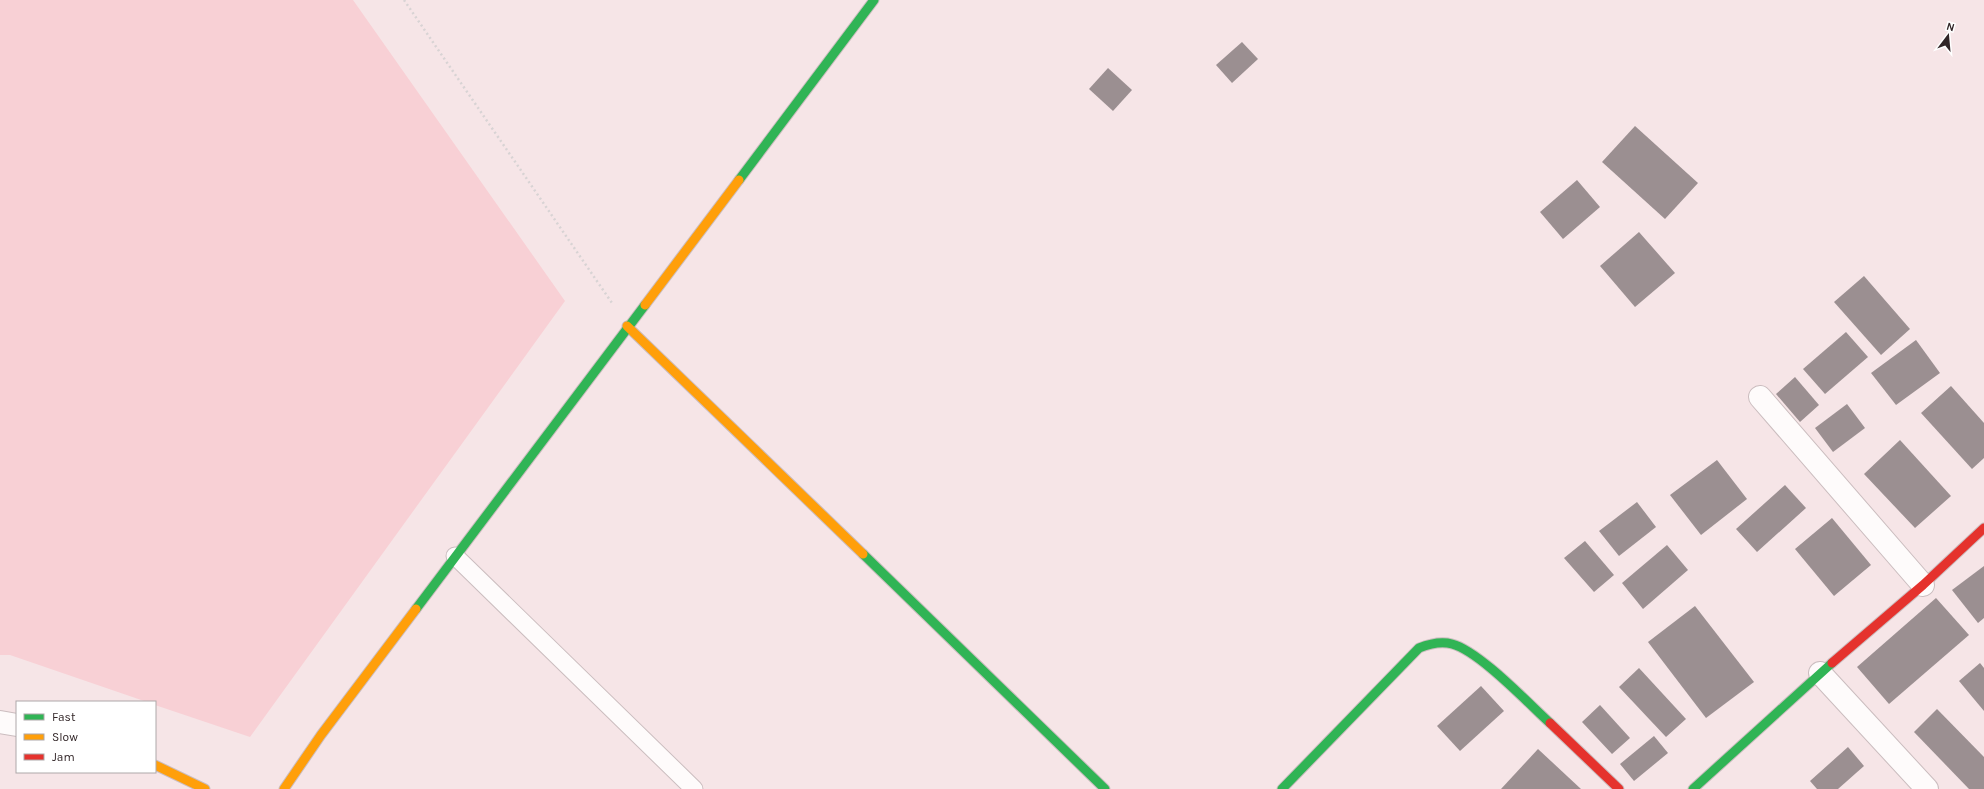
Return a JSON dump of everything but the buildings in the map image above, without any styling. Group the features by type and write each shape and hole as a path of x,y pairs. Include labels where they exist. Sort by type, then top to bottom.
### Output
{"street":[{"path":"284,789 321,735 874,0"},
{"path":"628,326 1105,789"},
{"path":"1760,397 1923,585"},
{"path":"1693,789 1820,673 1923,585 1984,528"},
{"path":"1282,789 1419,648 1432,643 1452,644 1471,654 1507,684 1619,789"},
{"path":"1820,673 1927,789"},
{"path":"0,722 16,725"},
{"path":"156,765 205,789"}],"lane":[{"path":"455,556 694,789"}],"path":[{"path":"404,0 628,326"}],"shaded area":[{"path":"0,0 353,0 565,301 250,737 156,705 156,701 144,701 10,655 0,655"}],"traffic: fast":[{"path":"739,180 874,0"},
{"path":"416,609 645,305"},
{"path":"863,554 1105,789"},
{"path":"1282,789 1419,648 1431,644 1452,644 1476,656 1550,723"},
{"path":"1693,789 1832,663"}],"traffic: slow":[{"path":"645,305 739,180"},
{"path":"627,326 863,554"},
{"path":"284,789 321,735 416,609"},
{"path":"156,765 205,789"}],"traffic: jam":[{"path":"1832,663 1923,585 1984,528"},
{"path":"1550,723 1619,789"}]}
